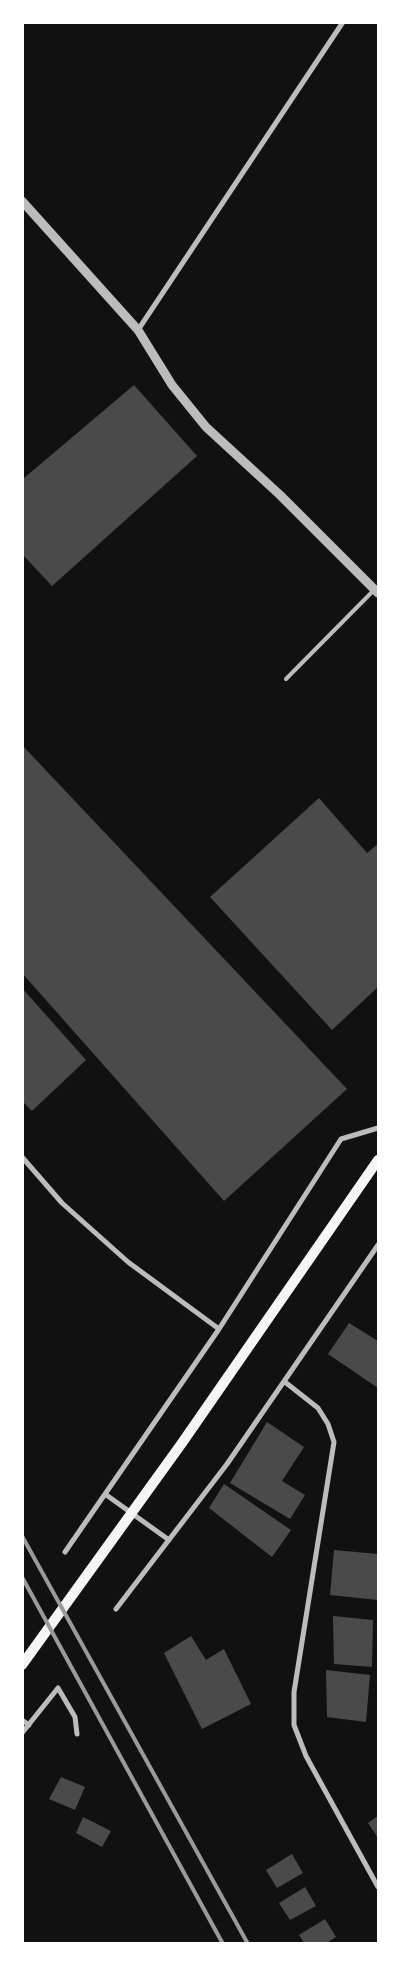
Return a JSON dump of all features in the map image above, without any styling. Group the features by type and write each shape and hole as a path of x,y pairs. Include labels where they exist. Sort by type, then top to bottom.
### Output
{"main road":[{"path":"22,1665 182,1443 378,1160"}],"street":[{"path":"138,330 343,22"},
{"path":"22,202 138,330 172,386 206,427 280,495 377,591"},
{"path":"65,1552 219,1329 340,1139 378,1128"},
{"path":"22,1157 62,1203 128,1262 219,1329"},
{"path":"116,1608 227,1464 378,1245"},
{"path":"285,1382 318,1408 328,1424 334,1442 294,1692 294,1725 306,1756 378,1887"},
{"path":"105,1494 169,1540"},
{"path":"22,1734 58,1688 75,1717 76,1734"},
{"path":"22,1720 29,1725"}],"lane":[{"path":"286,679 377,591"}],"building":[{"path":"134,385 197,456 52,586 22,554 22,476 24,478"},
{"path":"22,745 347,1089 224,1201 22,973"},
{"path":"319,798 367,853 378,844 378,987 332,1030 210,897"},
{"path":"22,988 86,1060 32,1111 22,1101"},
{"path":"349,1323 378,1341 378,1388 328,1354"},
{"path":"267,1422 304,1447 282,1481 305,1495 290,1519 230,1483"},
{"path":"224,1484 291,1530 272,1557 209,1508"},
{"path":"334,1550 378,1554 378,1600 330,1595"},
{"path":"333,1616 373,1620 372,1667 334,1664"},
{"path":"191,1636 206,1660 224,1649 251,1704 202,1729 164,1653"},
{"path":"326,1670 370,1675 366,1722 327,1717"},
{"path":"61,1777 85,1787 75,1810 49,1799"},
{"path":"378,1816 378,1838 368,1823"},
{"path":"83,1817 111,1831 102,1847 76,1833"},
{"path":"292,1854 303,1873 277,1888 266,1870"},
{"path":"305,1887 316,1906 290,1920 279,1903"},
{"path":"325,1919 336,1937 325,1944 305,1944 299,1935"}],"railway":[{"path":"22,1536 248,1944"},
{"path":"22,1577 223,1944"}]}
